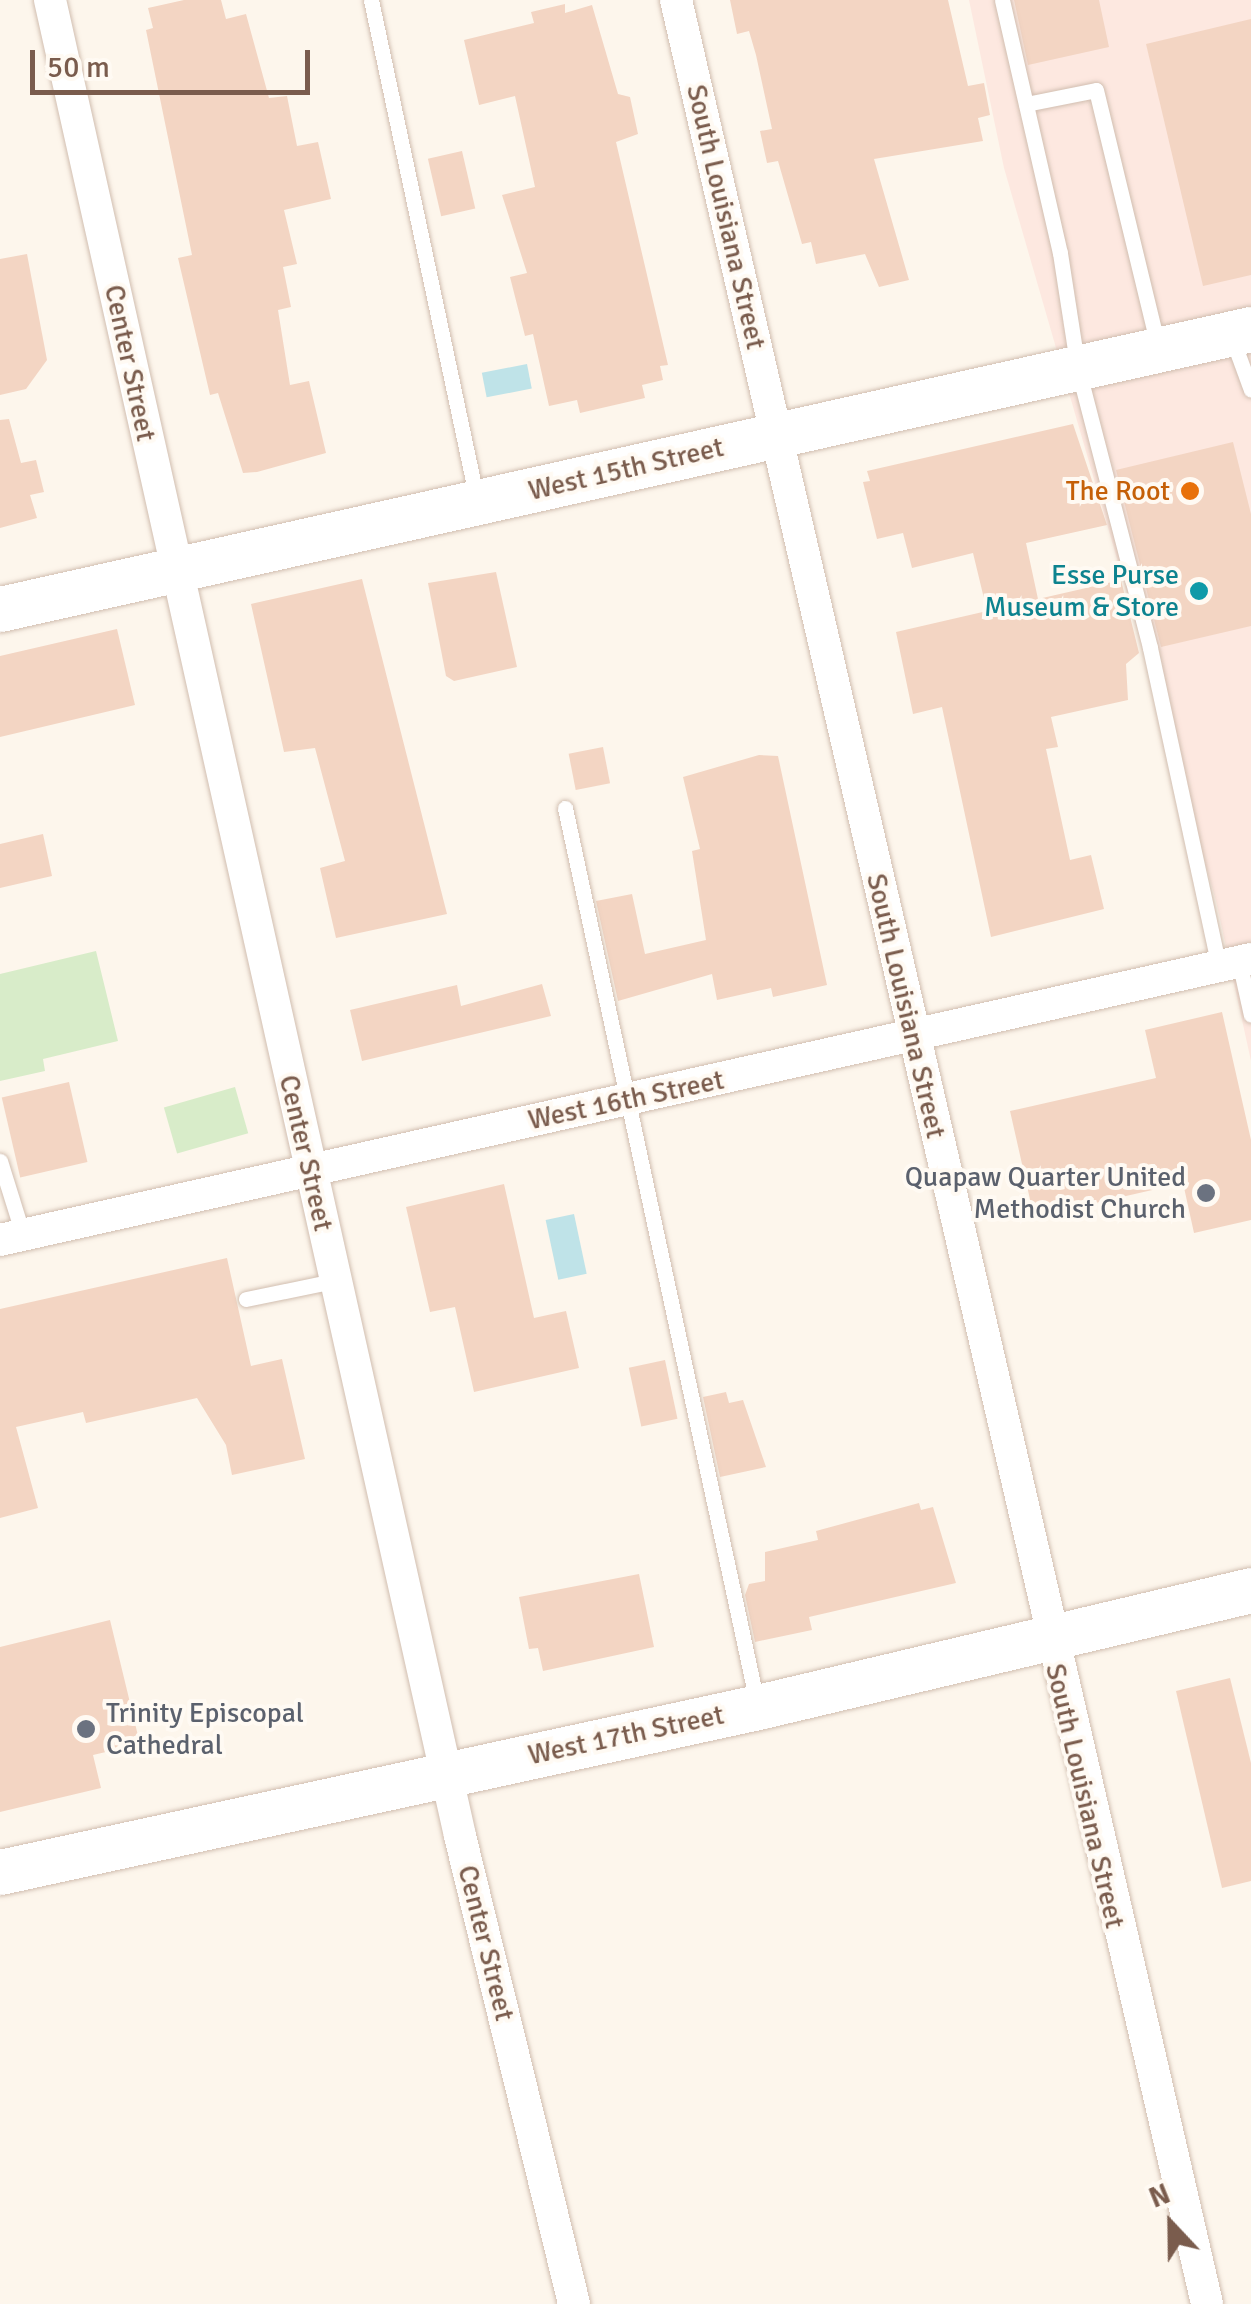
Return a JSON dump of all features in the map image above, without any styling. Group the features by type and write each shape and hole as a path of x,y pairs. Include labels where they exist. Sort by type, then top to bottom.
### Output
{"main road":[{"name":"West 15th Street","path":"0,609 478,504 775,432 1241,331"},
{"name":"West 17th Street","path":"0,1872 758,1707 1048,1635 1251,1590"}],"street":[{"name":"Center Street","path":"50,0 174,571 227,779 334,1281 446,1773 574,2304"},
{"name":"South Louisiana Street","path":"676,0 1048,1635 1207,2304"},
{"name":"West 16th Street","path":"12,1238 1236,962"}],"lane":[{"path":"371,0 478,504"},
{"path":"1002,0 1078,369 1251,1015"},
{"path":"1026,104 1096,90 1159,351"},
{"path":"1241,331 1251,390"},
{"path":"565,808 758,1707"},
{"path":"0,1160 12,1238"},
{"path":"246,1299 334,1281"}],"shaded area":[{"path":"969,0 1251,0 1251,1061 1216,901 1004,168"}],"green space":[{"path":"96,951 118,1041 43,1059 45,1071 0,1081 0,974"},
{"path":"235,1087 248,1133 177,1154 164,1107"}],"water":[{"path":"527,364 532,389 487,397 482,373"},
{"path":"574,1214 587,1274 558,1280 546,1220"}],"building":[{"path":"184,0 221,0 226,19 246,14 269,98 287,96 297,146 318,142 331,199 284,210 297,264 283,267 291,307 278,310 290,385 309,381 326,453 257,472 243,473 218,393 210,395 178,258 192,255 146,30 153,28 148,8"},
{"path":"730,0 948,0 968,86 984,83 990,115 978,118 983,141 874,159 909,280 879,287 865,254 816,264 811,242 802,244 778,161 767,163 760,131 772,129 756,55 749,31 737,34"},
{"path":"1014,0 1099,0 1109,47 1028,65"},
{"path":"565,4 565,13 592,5 618,94 630,97 638,134 616,142 668,365 660,366 663,380 642,385 645,398 580,413 577,400 549,406 533,334 525,336 510,277 527,273 502,195 535,187 515,96 479,105 464,40 534,23 531,12"},
{"path":"1251,19 1251,275 1203,286 1146,44"},
{"path":"462,151 475,208 441,216 428,159"},
{"path":"27,254 47,360 26,389 0,395 0,259"},
{"path":"9,419 21,463 36,460 44,492 30,495 37,518 0,528 0,420"},
{"path":"1073,424 1107,525 1026,543 1038,599 1121,580 1139,653 1126,664 1128,700 1051,717 1058,747 1046,749 1070,860 1091,855 1104,909 991,937 942,707 913,714 896,632 987,611 973,553 912,568 903,533 877,539 863,482 870,481 867,471"},
{"path":"1233,442 1251,514 1251,626 1161,647 1116,470"},
{"path":"496,572 517,667 454,681 446,676 428,583"},
{"path":"362,579 447,914 336,938 320,868 345,861 315,748 284,752 251,604"},
{"path":"117,629 135,705 0,737 0,656"},
{"path":"603,747 610,783 576,790 569,754"},
{"path":"759,755 778,756 827,985 773,997 771,988 717,1000 712,974 618,1001 596,901 632,894 645,954 706,940 692,851 700,849 683,777"},
{"path":"43,834 52,876 0,888 0,844"},
{"path":"542,984 551,1016 362,1061 350,1010 457,985 461,1006"},
{"path":"1222,1012 1251,1140 1251,1220 1194,1233 1183,1183 1034,1217 1010,1111 1156,1078 1145,1030"},
{"path":"69,1082 87,1162 20,1177 2,1098"},
{"path":"504,1184 534,1318 566,1311 579,1368 474,1392 455,1307 430,1312 406,1207"},
{"path":"227,1258 251,1366 282,1359 305,1459 232,1475 226,1445 197,1398 86,1423 83,1412 16,1427 38,1508 0,1518 0,1309"},
{"path":"665,1360 677,1419 641,1426 629,1368"},
{"path":"726,1392 729,1403 743,1400 766,1467 720,1477 703,1397"},
{"path":"919,1503 921,1510 933,1507 956,1583 809,1617 812,1630 755,1642 745,1595 749,1584 765,1581 765,1552 818,1540 816,1531"},
{"path":"639,1574 654,1647 543,1671 538,1648 529,1649 519,1597"},
{"path":"110,1620 140,1744 93,1755 101,1788 0,1812 0,1647"},
{"path":"1230,1678 1251,1763 1251,1881 1222,1888 1176,1691"}],"place":[{"name":"The Root","path":"1190,491"},
{"name":"Esse Purse Museum & Store","path":"1199,591"},
{"name":"Quapaw Quarter United Methodist Church","path":"1206,1193"},
{"name":"Trinity Episcopal Cathedral","path":"86,1729"}]}
